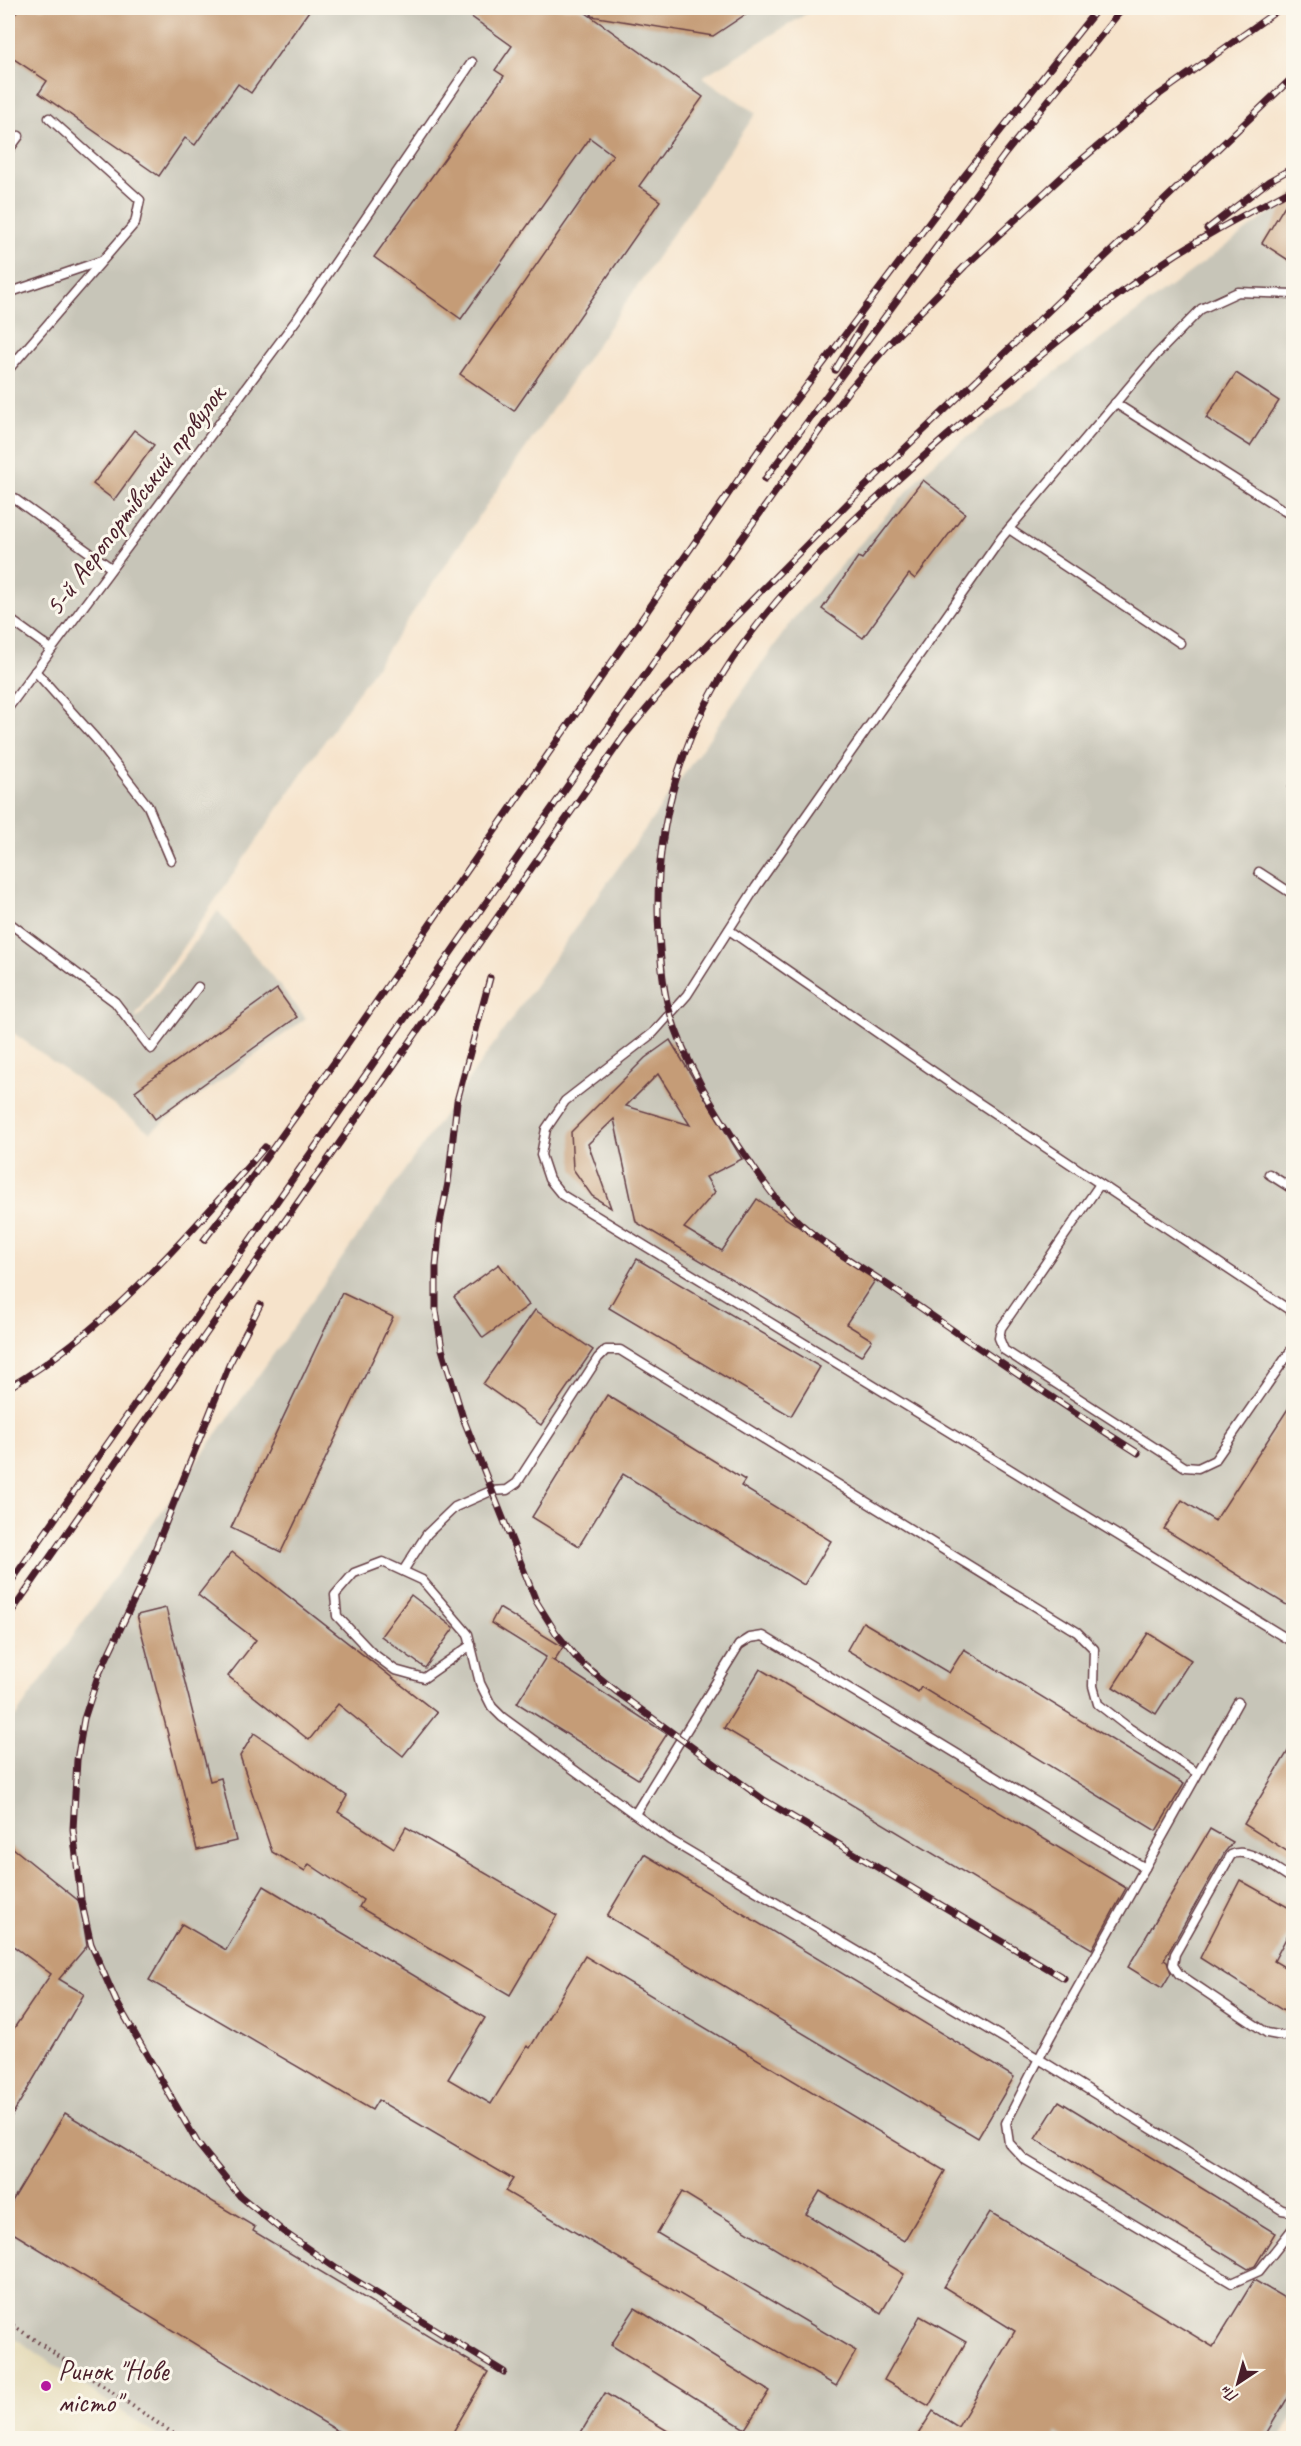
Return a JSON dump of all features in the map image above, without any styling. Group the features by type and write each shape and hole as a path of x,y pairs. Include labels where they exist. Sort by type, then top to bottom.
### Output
{"lane":[{"name":"5-й Аеропортівський провулок","path":"8,708 297,319 472,62"},
{"path":"8,370 135,223 140,200 49,118"},
{"path":"8,151 19,136"},
{"path":"8,293 103,260"},
{"path":"1293,294 1238,292 1201,309 1157,354 1009,529 756,887 687,995 653,1033 565,1101 546,1129 541,1155 549,1179 562,1195 1293,1643"},
{"path":"1115,403 1293,517"},
{"path":"8,494 111,568"},
{"path":"1009,529 1180,643"},
{"path":"8,618 51,649"},
{"path":"34,671 96,739 148,806 171,860"},
{"path":"1259,872 1293,895"},
{"path":"8,922 116,1002 151,1048 198,987"},
{"path":"729,930 973,1099 1293,1313"},
{"path":"1269,1174 1293,1190"},
{"path":"1100,1184 1001,1328 999,1338 1004,1350 1185,1467 1198,1468 1215,1460 1293,1346"},
{"path":"403,1571 427,1534 455,1507 491,1491 507,1490 518,1483 598,1358 606,1350 620,1350 1077,1632 1094,1649 1093,1686 1098,1704 1129,1728 1197,1773"},
{"path":"471,1645 424,1678 395,1670 371,1652 337,1616 335,1595 354,1573 383,1562 422,1580 468,1634 471,1645 480,1683 492,1707 502,1717 670,1840 1039,2059 1282,2210 1293,2212"},
{"path":"635,1814 739,1645 750,1638 763,1636 1145,1868"},
{"path":"1238,1702 1039,2059 1006,2123 1009,2143 1024,2160 1232,2283 1259,2271 1293,2228"},
{"path":"1293,1880 1246,1852 1237,1851 1231,1855 1175,1954 1173,1965 1179,1974 1268,2033 1283,2036 1293,2032"},
{"path":"1293,1949 1290,1957 1293,1959"}],"path":[{"path":"8,2322 180,2439"}],"shaded area":[{"path":"8,8 816,8 702,77 756,113 135,1017 138,1018 218,911 306,1018 150,1132 8,1029"},
{"path":"1293,196 1293,2417 1280,2438 160,2438 8,2333 8,1727 796,615 934,462"},
{"name":"Ринок \"Нове місто\"","path":"8,2333 160,2438 8,2438"}],"building":[{"path":"19,8 311,8 251,93 238,84 195,145 185,138 159,176 39,93 47,81 8,55 8,25"},
{"path":"459,8 579,8 703,97 639,186 660,201 514,411 460,374 613,155 590,138 461,319 374,257 504,76 495,70 512,46"},
{"path":"592,8 755,8 713,36 591,16"},
{"path":"1293,192 1293,263 1262,243"},
{"path":"1236,373 1279,401 1250,446 1206,418"},
{"path":"134,430 154,445 114,500 93,484"},
{"path":"923,480 965,513 915,579 909,574 863,638 822,609 858,557 862,559"},
{"path":"277,989 297,1017 155,1119 135,1091"},
{"path":"670,1040 742,1159 706,1177 715,1192 684,1228 722,1251 757,1199 876,1279 846,1324 872,1340 861,1356 636,1222 614,1119 588,1144 611,1208 592,1196 573,1169 571,1132 645,1058","holes":["658,1074 690,1125 626,1106"]},
{"path":"637,1259 820,1367 791,1416 609,1308"},
{"path":"499,1264 529,1305 483,1338 454,1297"},
{"path":"342,1293 393,1317 281,1552 231,1528"},
{"path":"535,1310 593,1350 541,1425 483,1384"},
{"path":"607,1395 745,1480 741,1486 831,1541 804,1585 623,1474 579,1546 532,1517"},
{"path":"1293,1401 1293,1609 1164,1529 1182,1500 1215,1521"},
{"path":"232,1552 437,1713 403,1756 338,1704 309,1740 228,1676 256,1640 198,1595"},
{"path":"411,1595 454,1628 425,1668 381,1636"},
{"path":"166,1608 210,1781 221,1778 236,1841 197,1850 137,1615"},
{"path":"499,1608 563,1647 554,1661 667,1734 638,1779 517,1703 546,1657 491,1623"},
{"path":"863,1622 949,1673 964,1649 1184,1784 1156,1831 921,1687 918,1692 847,1650"},
{"path":"1148,1633 1191,1660 1156,1714 1113,1687"},
{"path":"760,1669 1126,1888 1092,1949 724,1728"},
{"path":"254,1733 347,1796 338,1812 394,1848 406,1827 557,1915 510,1995 359,1907 363,1900 309,1864 305,1871 272,1852 240,1756"},
{"path":"1293,1743 1293,1855 1244,1824"},
{"path":"1210,1829 1233,1842 1225,1852 1164,1960 1171,1973 1162,1988 1128,1967"},
{"path":"8,1844 80,1902 87,1946 59,1979 84,1994 8,2122 8,2037 51,1974 8,1942"},
{"path":"644,1854 1014,2077 978,2138 607,1916"},
{"path":"1240,1880 1293,1910 1293,1925 1274,1961 1293,1972 1293,2017 1200,1958"},
{"path":"264,1886 485,2018 448,2079 491,2104 527,2046 530,2048 585,1956 945,2171 904,2241 820,2191 806,2214 904,2274 881,2313 682,2192 657,2233 856,2351 836,2386 505,2191 513,2179 378,2100 372,2110 149,1980 182,1924 226,1950"},
{"path":"1059,2101 1275,2233 1255,2266 1248,2269 1035,2139"},
{"path":"65,2113 255,2227 253,2231 488,2372 449,2439 351,2439 8,2230 8,2208"},
{"path":"990,2212 1213,2347 1254,2280 1293,2303 1293,2389 1263,2439 1066,2439 1056,2432 1053,2439 915,2439 933,2411 958,2427 1015,2331 944,2287"},
{"path":"635,2308 769,2391 745,2429 611,2345"},
{"path":"920,2316 966,2342 929,2406 884,2380"},
{"path":"605,2393 681,2439 577,2439"}],"railway":[{"path":"204,1240 336,1060 765,441 962,179 1098,8"},
{"path":"765,479 1005,154 1123,8"},
{"path":"8,1586 696,602 849,390 888,345 965,266 1067,172 1160,94 1281,8"},
{"path":"8,1617 624,736 660,693 853,498 1294,76"},
{"path":"1207,229 1269,181 1294,167"},
{"path":"1138,1453 836,1251 794,1218 772,1193 711,1102 682,1046 668,1006 659,936 660,858 675,782 687,746 703,711 721,677 743,644 765,615 814,560 866,508 921,459 1080,324 1179,253 1294,188"},
{"path":"835,370 863,324"},
{"path":"490,978 457,1101 448,1183 440,1223 436,1266 436,1310 442,1349 463,1418 536,1601 556,1633 579,1661 617,1692 764,1800 1064,1978"},
{"path":"8,1388 45,1364 114,1309 177,1246 265,1147"},
{"path":"260,1305 229,1365 141,1585 98,1676 84,1719 77,1760 73,1829 81,1900 91,1944 116,2001 198,2144 240,2196 284,2232 337,2269 504,2372"}],"place":[{"name":"Ринок \"Нове місто\"","path":"46,2386"}]}
